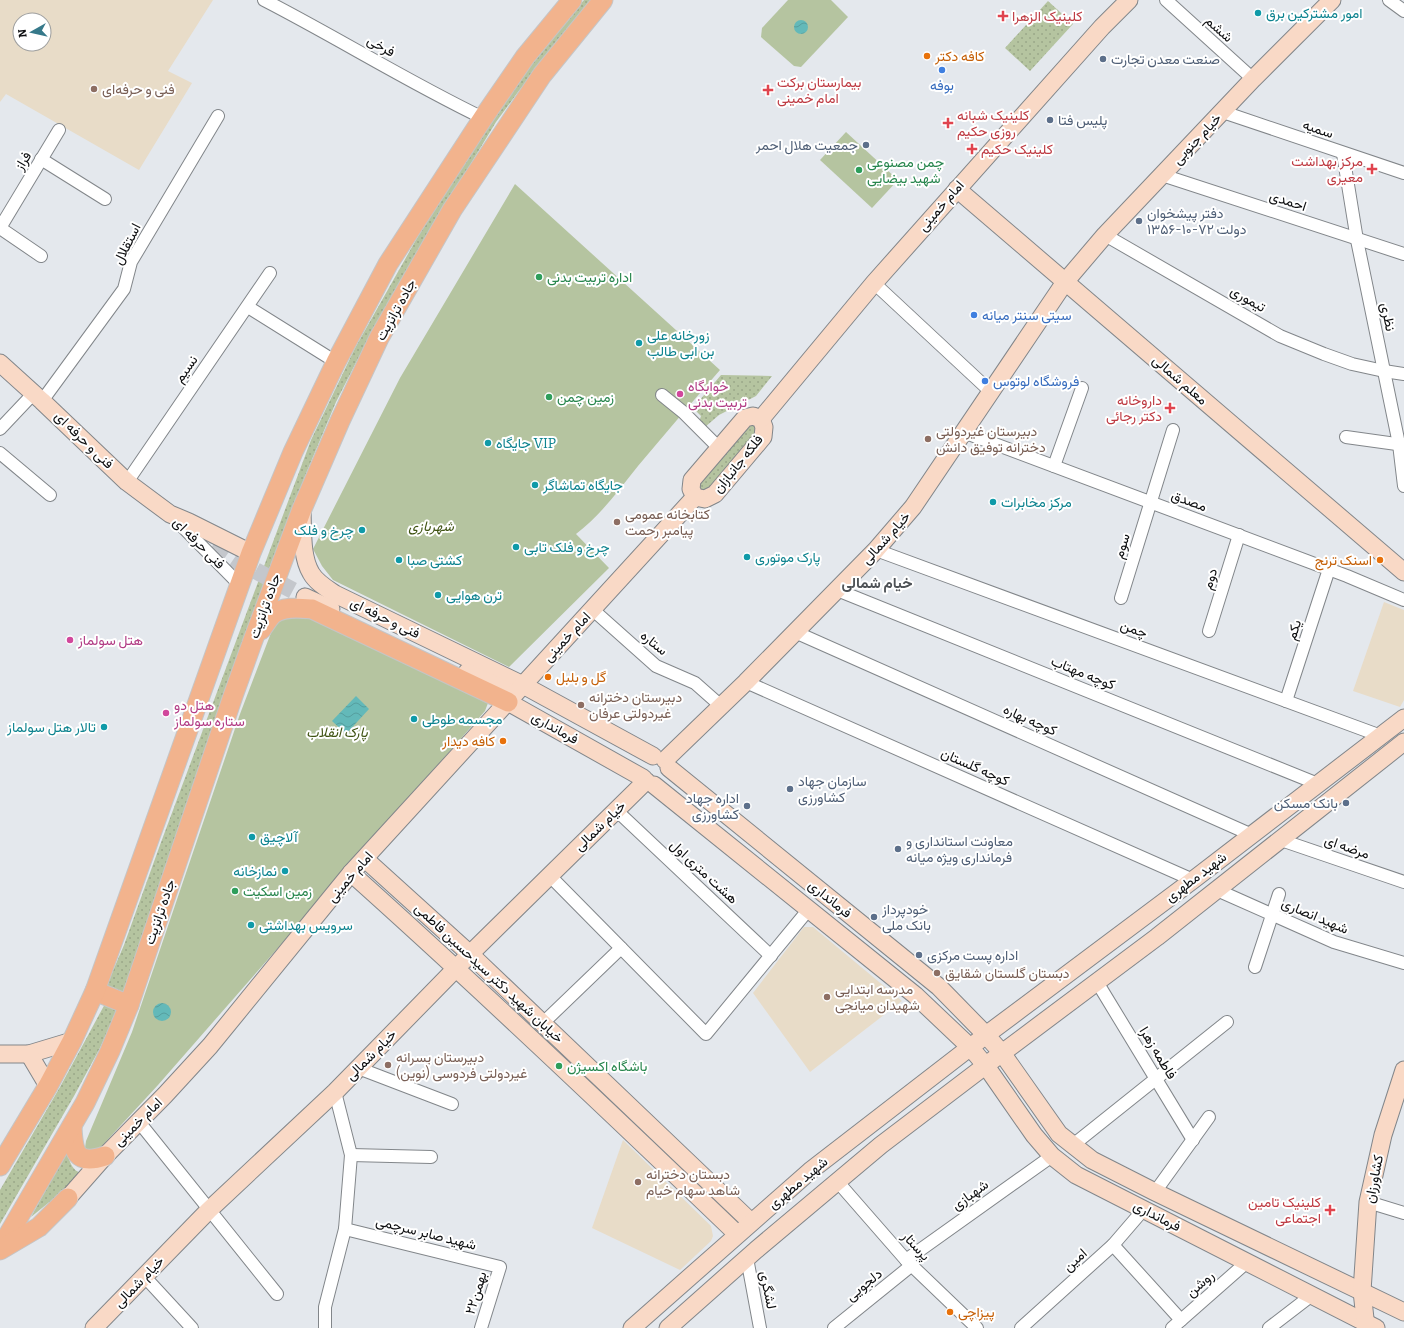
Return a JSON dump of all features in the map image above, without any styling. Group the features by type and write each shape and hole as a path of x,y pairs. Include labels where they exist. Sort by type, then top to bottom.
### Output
{"main road":[{"name":"جاده ترانزیت","path":"0,1166 48,1086 72,1041 95,991 251,553 293,452 336,362 388,264 483,118 525,57 572,0"},
{"name":"جاده ترانزیت","path":"0,1250 85,1103 110,1051 129,1005 233,696 302,509 340,421 379,338 452,210 542,75 604,0"},
{"name":"امام خمینی","path":"761,419 874,282 1102,27 1129,0"},
{"name":"خیام جنوبی","path":"1065,282 1105,235 1253,79 1332,0"},
{"name":"معلم شمالی","path":"957,189 1404,572"},
{"name":"خیام شمالی","path":"662,761 746,682 837,590 876,550 913,507 1065,282"},
{"name":"فنی و حرفه ای","path":"1,366 38,397 127,482 170,514"},
{"name":"فلکه جانبازان","path":"753,416 761,419 764,427 763,437 715,494 705,499 695,497 691,489 692,480 719,448 745,418 753,416"},
{"name":"امام خمینی","path":"0,1250 39,1227 68,1198 105,1156 165,1095 210,1046 351,873 695,497"},
{"name":"فنی و حرفه ای","path":"302,509 303,550 311,573 321,584 335,594 515,694"},
{"name":"فنی حرفه ای","path":"170,514 190,522 251,553"},
{"path":"305,597 515,694"},
{"path":"252,643 272,615 284,610 298,608 312,609 515,694"},
{"name":"فرمانداری","path":"515,694 662,761 939,987 1002,1053 1059,1134 1092,1160 1404,1312"},
{"name":"فرمانداری","path":"515,694 648,781 916,995 970,1047 986,1066 1034,1135 1052,1156 1076,1175 1312,1295 1369,1326"},
{"name":"شهید مطهری","path":"632,1328 810,1171 970,1047 1193,880 1404,718"},
{"name":"شهید مطهری","path":"669,1328 747,1258 837,1181 882,1145 1217,890 1404,742"},
{"path":"645,761 662,761 670,772 666,780 662,783 648,781 641,773 642,764 645,761"},
{"name":"خیام شمالی","path":"94,1328 209,1210 335,1092 549,875 648,781"},
{"path":"717,835 730,818"},
{"name":"خیابان شهید دکتر سیدحسین فاطمی","path":"365,859 470,954 751,1222"},
{"name":"خیابان شهید دکتر سیدحسین فاطمی","path":"351,873 457,968 597,1099 737,1234"},
{"path":"833,928 846,912"},
{"path":"95,991 129,1005"},
{"path":"0,1054 29,1054 72,1041"},
{"path":"29,1054 48,1086"},
{"name":"کشاورزان","path":"1369,1326 1362,1291 1368,1202 1383,1135 1404,1070"},
{"path":"72,1126 73,1146 78,1155 86,1160 105,1156"},
{"path":"1144,1209 1155,1192"}],"street":[{"name":"فرخی","path":"264,0 300,18 448,102 483,118"},
{"name":"ششم","path":"1166,0 1253,79"},
{"path":"1389,0 1404,11"},
{"name":"سميه","path":"1223,112 1404,174"},
{"name":"استقلال","path":"0,429 38,397 124,289 131,262 218,116"},
{"name":"فراز","path":"0,228 59,130"},
{"name":"نظری","path":"1343,154 1357,240 1384,371 1401,444 1404,486"},
{"path":"41,159 104,199"},
{"name":"احمدی","path":"1162,175 1357,240 1404,254"},
{"path":"0,228 41,256"},
{"name":"تیموری","path":"1105,235 1280,336 1352,364 1404,374"},
{"name":"نسيم","path":"127,482 270,273"},
{"path":"874,282 990,391"},
{"path":"248,307 336,362"},
{"path":"1054,466 1082,388"},
{"path":"662,395 683,412 719,448"},
{"name":"سوم","path":"1121,598 1173,430"},
{"name":"مصدق","path":"963,432 1329,569 1404,600"},
{"path":"1346,437 1401,444"},
{"path":"0,453 50,495"},
{"name":"فنی حرفه ای","path":"170,514 240,585"},
{"name":"دوم","path":"1209,631 1238,535"},
{"name":"چمن","path":"876,550 1381,736"},
{"name":"یکم","path":"1286,701 1329,569"},
{"name":"کوچه مهتاب","path":"837,590 1318,784"},
{"name":"ستاره","path":"592,609 656,666 695,683 721,706"},
{"name":"کوچه بهاره","path":"795,632 1252,835"},
{"name":"کوچه گلستان","path":"746,682 1193,880"},
{"name":"هشت متری اول","path":"616,810 771,956"},
{"name":"مرضه ای","path":"1280,840 1404,882"},
{"path":"549,875 706,1034 809,910"},
{"name":"شهید انصاری","path":"1217,890 1334,942 1404,963"},
{"path":"1255,967 1279,894"},
{"path":"543,1024 621,948"},
{"name":"فاطمه زهرا","path":"1097,982 1193,1140"},
{"path":"1073,1145 1227,1022"},
{"path":"358,1068 452,1104"},
{"path":"325,1328 325,1307 345,1229 351,1155 335,1092"},
{"path":"1155,1192 1209,1117"},
{"path":"138,1122 277,1294"},
{"path":"351,1155 431,1157"},
{"name":"شهبازی","path":"909,1263 1052,1156"},
{"name":"پرستار","path":"837,1181 909,1263 974,1327"},
{"path":"1368,1202 1402,1210"},
{"name":"امین","path":"1021,1328 1113,1245 1144,1209"},
{"name":"شهید صابر سرچمی","path":"345,1229 500,1267"},
{"path":"1113,1245 1177,1324"},
{"name":"لشگری","path":"747,1258 760,1328"},
{"name":"روشن","path":"1177,1324 1247,1262"},
{"name":"دلجویی","path":"834,1328 848,1323 909,1263"},
{"name":"۲۲بهمن","path":"481,1328 500,1267"},
{"path":"144,1276 192,1328"},
{"path":"1269,1328 1312,1295"}],"shaded area":[{"name":"فنی و حرفه‌ای","path":"0,0 213,0 168,71 192,83 139,170 6,94 0,102"},
{"path":"1384,602 1404,610 1404,700 1400,707 1353,691"},
{"name":"مدرسه ابتدایی شهیدان میانجی","path":"804,927 813,927 902,1001 810,1072 753,993"},
{"name":"دبستان دخترانه شاهد سهام خیام","path":"623,1140 711,1226 713,1236 711,1241 680,1270 592,1228"}],"green space":[{"path":"584,0 595,0 562,37 496,122 406,271 370,335 336,402 305,476 203,754 160,888 122,995 113,987 106,987 124,945 311,440 355,348 430,215 492,116 566,20"},
{"path":"788,0 831,0 848,17 801,67 794,66 761,37 762,28"},
{"path":"1048,1 1073,24 1030,71 1005,48"},
{"name":"چمن مصنوعی شهید بیضایی","path":"846,132 898,180 872,208 820,160"},
{"name":"شهربازی","path":"515,184 720,370 609,502 585,527 576,534 609,568 509,667 333,580 322,566 313,549 400,378"},
{"path":"721,375 772,376 756,396 719,415 705,427 699,422 701,416 693,408"},
{"path":"746,422 761,428 705,495 694,483"},
{"name":"پارک انقلاب","path":"303,614 488,703 485,711 158,1085 99,1149 88,1152 85,1148 86,1141 132,1032 240,714 274,625 277,620"},
{"path":"106,1002 118,1008 100,1048 0,1224 0,1190 60,1087"},
{"path":"67,1151 72,1166 77,1171 85,1173 31,1217"}],"water":[{"path":"801,20 806,22 808,27 806,32 801,34 796,32 794,27 796,22"},
{"path":"356,696 369,709 346,734 332,721"},
{"path":"158,1003 166,1003 171,1008 169,1019 166,1021 158,1021 153,1016 153,1008"}],"tunnel":[{"path":"193,530 241,563 305,597"}],"place":[{"name":"امور مشترکین برق","path":"1258,13"},
{"name":"کلینیک الزهرا","path":"1003,16"},
{"name":"کافه دکتر","path":"927,56"},
{"name":"صنعت معدن تجارت","path":"1103,59"},
{"name":"بوفه","path":"942,70"},
{"name":"فنی و حرفه‌ای","path":"94,89"},
{"name":"بیمارستان برکت امام خمینی","path":"768,90"},
{"name":"پلیس فتا","path":"1050,120"},
{"name":"کلینیک شبانه روزی حکیم","path":"948,123"},
{"name":"جمعیت هلال احمر","path":"866,145"},
{"name":"کلینیک حکیم","path":"972,149"},
{"name":"مرکز بهداشت معیری","path":"1372,169"},
{"name":"چمن مصنوعی شهید بیضایی","path":"859,170"},
{"name":"دفتر پیشخوان دولت ۷۲-۱۰-۱۳۵۶","path":"1139,221"},
{"name":"اداره تربیت بدنی","path":"539,277"},
{"name":"سیتی سنتر میانه","path":"974,315"},
{"name":"زورخانه علی بن ابی طالب","path":"639,343"},
{"name":"فروشگاه لوتوس","path":"985,381"},
{"name":"خوابگاه تربیت بدنی","path":"680,394"},
{"name":"زمین چمن","path":"549,397"},
{"name":"داروخانه دکتر رجائی","path":"1170,408"},
{"name":"دبیرستان غیردولتی دخترانه توفیق دانش","path":"928,439"},
{"name":"جایگاه VIP","path":"488,443"},
{"name":"جایگاه تماشاگر","path":"535,485"},
{"name":"مرکز مخابرات","path":"993,502"},
{"name":"کتابخانه عمومی پیامبر رحمت","path":"617,522"},
{"name":"چرخ و فلک","path":"362,530"},
{"name":"چرخ و فلک تابی","path":"516,547"},
{"name":"پارک موتوری","path":"747,557"},
{"name":"کشتی صبا","path":"399,560"},
{"name":"اسنک ترنج","path":"1380,560"},
{"name":"ترن هوایی","path":"438,595"},
{"name":"هتل سولماز","path":"70,640"},
{"name":"گل و بلبل","path":"548,677"},
{"name":"دبیرستان دخترانه غیردولتی عرفان","path":"581,705"},
{"name":"هتل دو ستاره سولماز","path":"166,713"},
{"name":"مجسمه طوطی","path":"414,719"},
{"name":"تالار هتل سولماز","path":"104,727"},
{"name":"کافه دیدار","path":"503,741"},
{"name":"سازمان جهاد کشاورزی","path":"790,789"},
{"name":"بانک مسکن","path":"1346,803"},
{"name":"اداره جهاد کشاورزی","path":"747,806"},
{"name":"آلاچیق","path":"252,837"},
{"name":"معاونت استانداری و فرمانداری ویژه میانه","path":"898,849"},
{"name":"نمازخانه","path":"285,871"},
{"name":"زمین اسکیت","path":"235,891"},
{"name":"خودپرداز بانک ملی","path":"874,917"},
{"name":"سرویس بهداشتی","path":"251,925"},
{"name":"اداره پست مرکزی","path":"919,955"},
{"name":"دبستان گلستان شقایق","path":"937,973"},
{"name":"مدرسه ابتدایی شهیدان میانجی","path":"827,997"},
{"name":"دبیرستان پسرانه غیردولتی فردوسی (نوین)","path":"388,1065"},
{"name":"باشگاه اکسیژن","path":"559,1066"},
{"name":"دبستان دخترانه شاهد سهام خیام","path":"638,1182"},
{"name":"کلینیک تامین اجتماعی","path":"1330,1210"},
{"name":"پیزاچی","path":"950,1312"}],"district":[{"name":"خیام شمالی","path":"877,583"}]}
